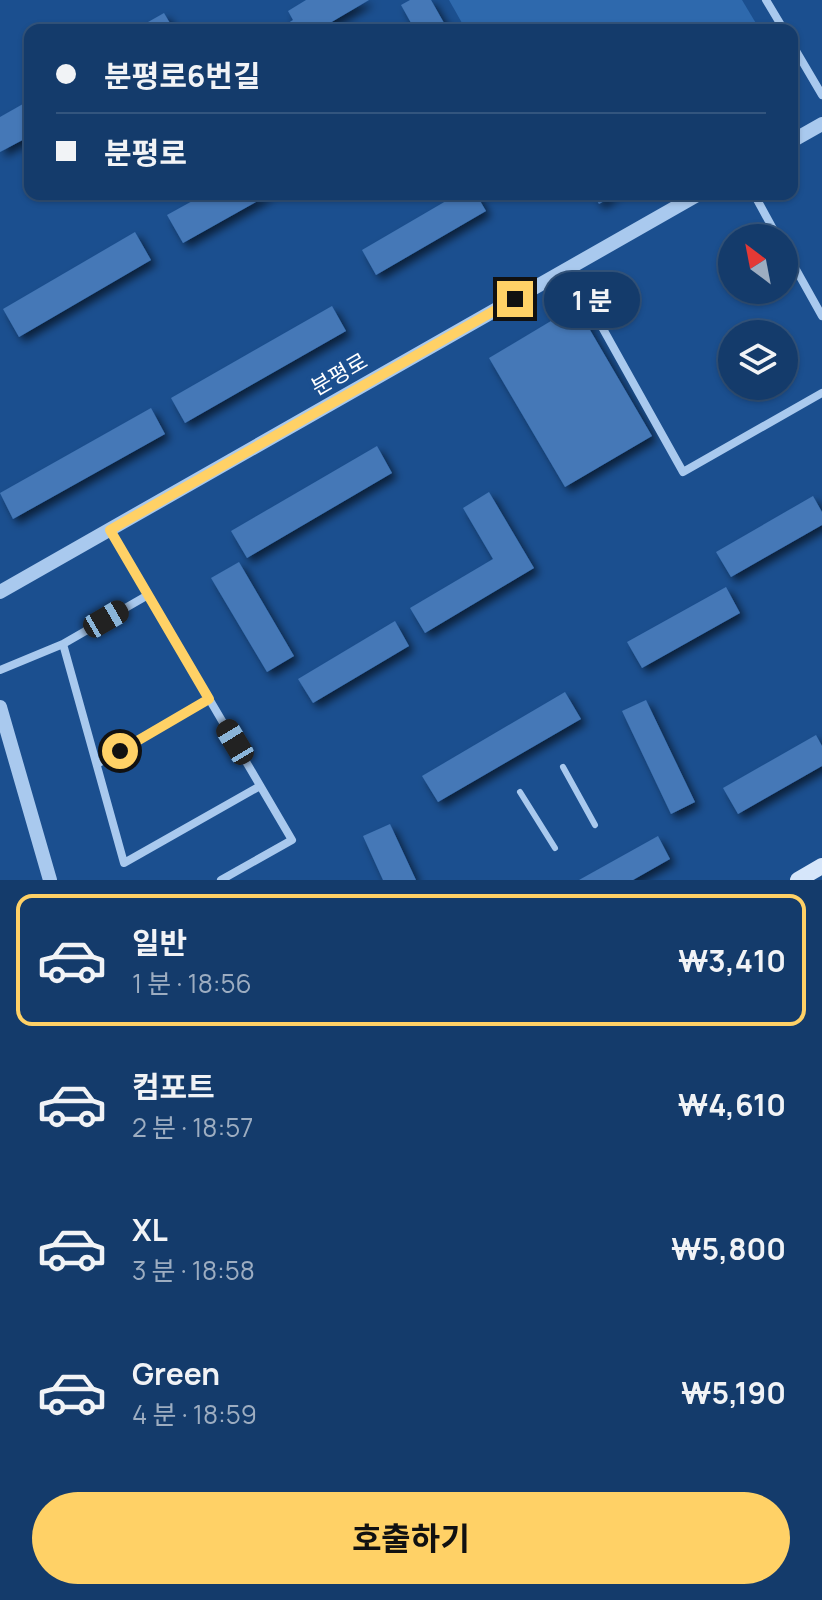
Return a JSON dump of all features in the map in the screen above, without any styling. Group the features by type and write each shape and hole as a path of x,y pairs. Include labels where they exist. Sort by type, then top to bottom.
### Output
{"main road":[{"path":"798,880 822,866"}],"street":[{"path":"766,0 780,24"},
{"path":"798,54 822,95"},
{"path":"798,138 822,124"},
{"name":"분평로","path":"0,592 688,200"},
{"path":"757,200 770,224"},
{"path":"569,268 683,472 822,393"},
{"path":"798,273 822,316"},
{"path":"110,530 292,840 221,880"},
{"path":"0,670 63,644 148,595"},
{"path":"63,644 124,863 260,786"},
{"path":"97,764 209,699"},
{"path":"0,707 50,880"}],"lane":[{"path":"563,767 595,825"},
{"path":"520,792 555,848"}],"shaded area":[{"path":"449,0 742,0 756,24 463,24"}],"building":[{"path":"306,0 369,0 328,24 287,24 293,20 288,11"},
{"path":"410,0 431,0 445,24 412,24 401,5"},
{"path":"164,13 170,24 145,24"},
{"path":"24,103 24,139 0,152 0,117"},
{"path":"194,200 259,200 183,243 167,215"},
{"path":"448,200 480,200 486,211 376,275 362,250"},
{"path":"135,232 151,260 19,337 3,309"},
{"path":"332,306 346,331 185,423 171,398"},
{"path":"576,306 652,436 565,487 489,358"},
{"path":"151,408 165,434 13,519 0,493"},
{"path":"377,446 392,473 247,558 231,531"},
{"path":"489,492 534,568 425,633 410,608 493,559 463,508"},
{"path":"813,496 822,512 822,525 731,577 716,552"},
{"path":"239,562 294,656 267,672 211,578"},
{"path":"726,587 740,613 642,668 627,642"},
{"path":"395,621 409,646 313,703 298,679"},
{"path":"565,692 581,719 438,802 422,776"},
{"path":"646,700 695,802 671,814 622,711"},
{"path":"816,735 822,746 822,766 738,814 723,788"},
{"path":"390,824 416,880 383,880 363,836"},
{"path":"658,836 670,859 633,880 579,880"}],"route":[{"path":"120,751 209,699 110,530 515,299"}]}
